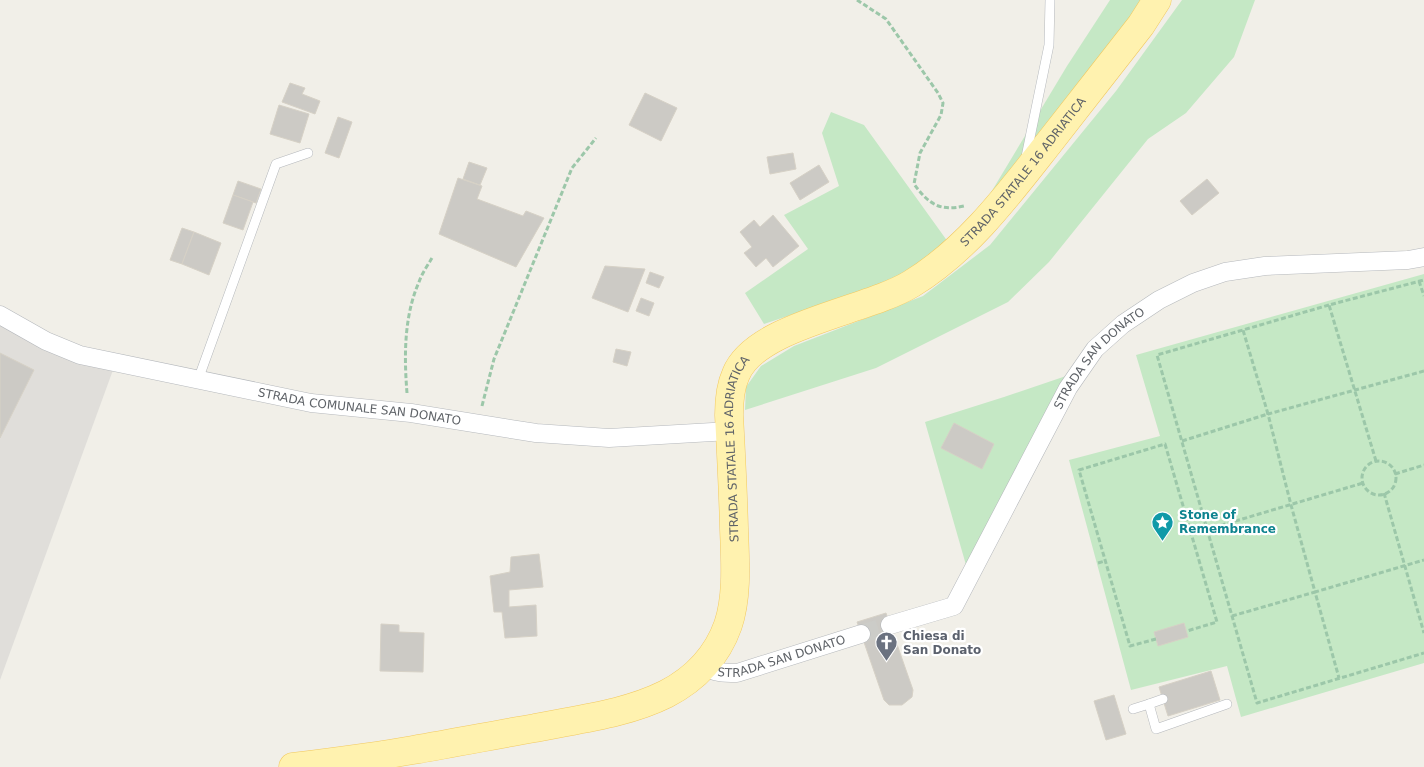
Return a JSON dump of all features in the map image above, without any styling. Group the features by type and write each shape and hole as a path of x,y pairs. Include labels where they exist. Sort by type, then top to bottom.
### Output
{"main road":[{"name":"STRADA STATALE 16 ADRIATICA","path":"293,767 411,751 614,713 653,700 685,683 704,666 723,638 734,593 735,560 730,394 736,372 749,355 771,340 792,329 872,301 910,285 946,259 979,227 1022,177 1142,25 1157,0"}],"street":[{"name":"STRADA SAN DONATO","path":"890,625 954,606 1068,388 1095,349 1123,324 1159,300 1193,283 1225,272 1265,266 1408,260 1424,257"},
{"name":"STRADA COMUNALE SAN DONATO","path":"0,315 46,341 80,355 311,404 411,413 536,433 609,438 730,431"},
{"name":"STRADA SAN DONATO","path":"704,666 712,671 723,674 737,673 861,634"}],"lane":[{"path":"1022,177 1050,45 1050,0"},
{"path":"198,380 276,164 308,153"},
{"path":"1133,709 1163,699"},
{"path":"1149,704 1156,729 1227,704"}],"path":[{"path":"857,0 886,19 943,103 941,115 920,153 914,184 925,200 940,206 957,208 972,204"},
{"path":"480,424 482,401 494,359 572,168 596,138"},
{"path":"411,413 406,372 408,316 419,282 432,258"},
{"path":"1424,280 1157,354 1256,703 1424,653"},
{"path":"1419,281 1424,296"},
{"path":"1330,305 1376,461"},
{"path":"1242,330 1268,414 1339,678"},
{"path":"1182,441 1268,414 1424,371"},
{"path":"1156,639 1130,646 1079,470 1165,444 1217,622 1187,631"},
{"path":"1376,461 1390,465 1395,474 1395,484 1384,494 1370,492 1362,479 1364,470 1376,461"},
{"path":"1395,474 1424,465"},
{"path":"1192,534 1363,483"},
{"path":"1384,494 1424,633"},
{"path":"1232,616 1424,560"},
{"path":"1098,563 1105,561"}],"shaded area":[{"path":"0,324 113,370 0,680"}],"green space":[{"path":"1110,0 1142,0 1126,26 984,204 1067,66"},
{"path":"1182,0 1255,0 1234,57 1186,113 1148,139 1049,262 1008,302 876,368 745,410 746,387 761,366 794,346 923,296 990,245 1116,91"},
{"path":"831,112 864,125 948,242 904,273 868,289 764,324 745,293 808,249 784,215 839,186 822,133"},
{"path":"1424,274 1424,663 1241,717 1227,666 1131,690 1069,460 1160,436 1136,355"},
{"path":"1066,376 966,565 925,422"}],"building":[{"path":"290,83 305,88 302,94 320,101 315,114 282,102"},
{"path":"645,93 677,108 661,141 629,125"},
{"path":"279,105 309,114 300,143 270,134"},
{"path":"338,117 352,122 339,158 325,153"},
{"path":"793,153 796,169 770,174 767,157"},
{"path":"469,162 487,168 480,185 463,179"},
{"path":"819,165 829,182 800,200 790,183"},
{"path":"458,178 482,186 477,199 523,216 526,211 544,218 516,267 439,234"},
{"path":"1207,179 1219,193 1192,215 1180,201"},
{"path":"238,181 261,189 256,203 233,195"},
{"path":"233,195 253,202 243,230 223,223"},
{"path":"773,215 799,246 773,267 766,258 756,267 744,253 752,247 740,232 754,220 760,227"},
{"path":"182,228 194,232 182,264 170,260"},
{"path":"194,232 221,243 209,275 182,264"},
{"path":"605,266 645,269 628,312 592,298"},
{"path":"650,272 664,277 659,288 646,283"},
{"path":"641,298 654,303 649,316 636,311"},
{"path":"616,349 631,352 627,366 613,362"},
{"path":"0,353 34,370 0,438"},
{"path":"954,423 994,444 982,469 941,448"},
{"path":"539,554 543,587 509,590 509,607 536,605 537,636 505,638 502,612 494,612 490,576 510,572 511,557"},
{"name":"Chiesa di San Donato","path":"886,613 913,690 912,697 902,705 889,705 884,700 857,622"},
{"path":"1184,623 1188,637 1158,646 1154,632"},
{"path":"381,624 399,625 399,632 424,633 423,672 380,671"},
{"path":"1211,671 1220,700 1168,716 1159,687"},
{"path":"1114,695 1126,734 1106,740 1094,701"}],"tunnel":[{"path":"861,634 890,625"}],"place":[{"name":"Stone of Remembrance","path":"1163,541"},
{"name":"Chiesa di San Donato","path":"887,662"}]}
